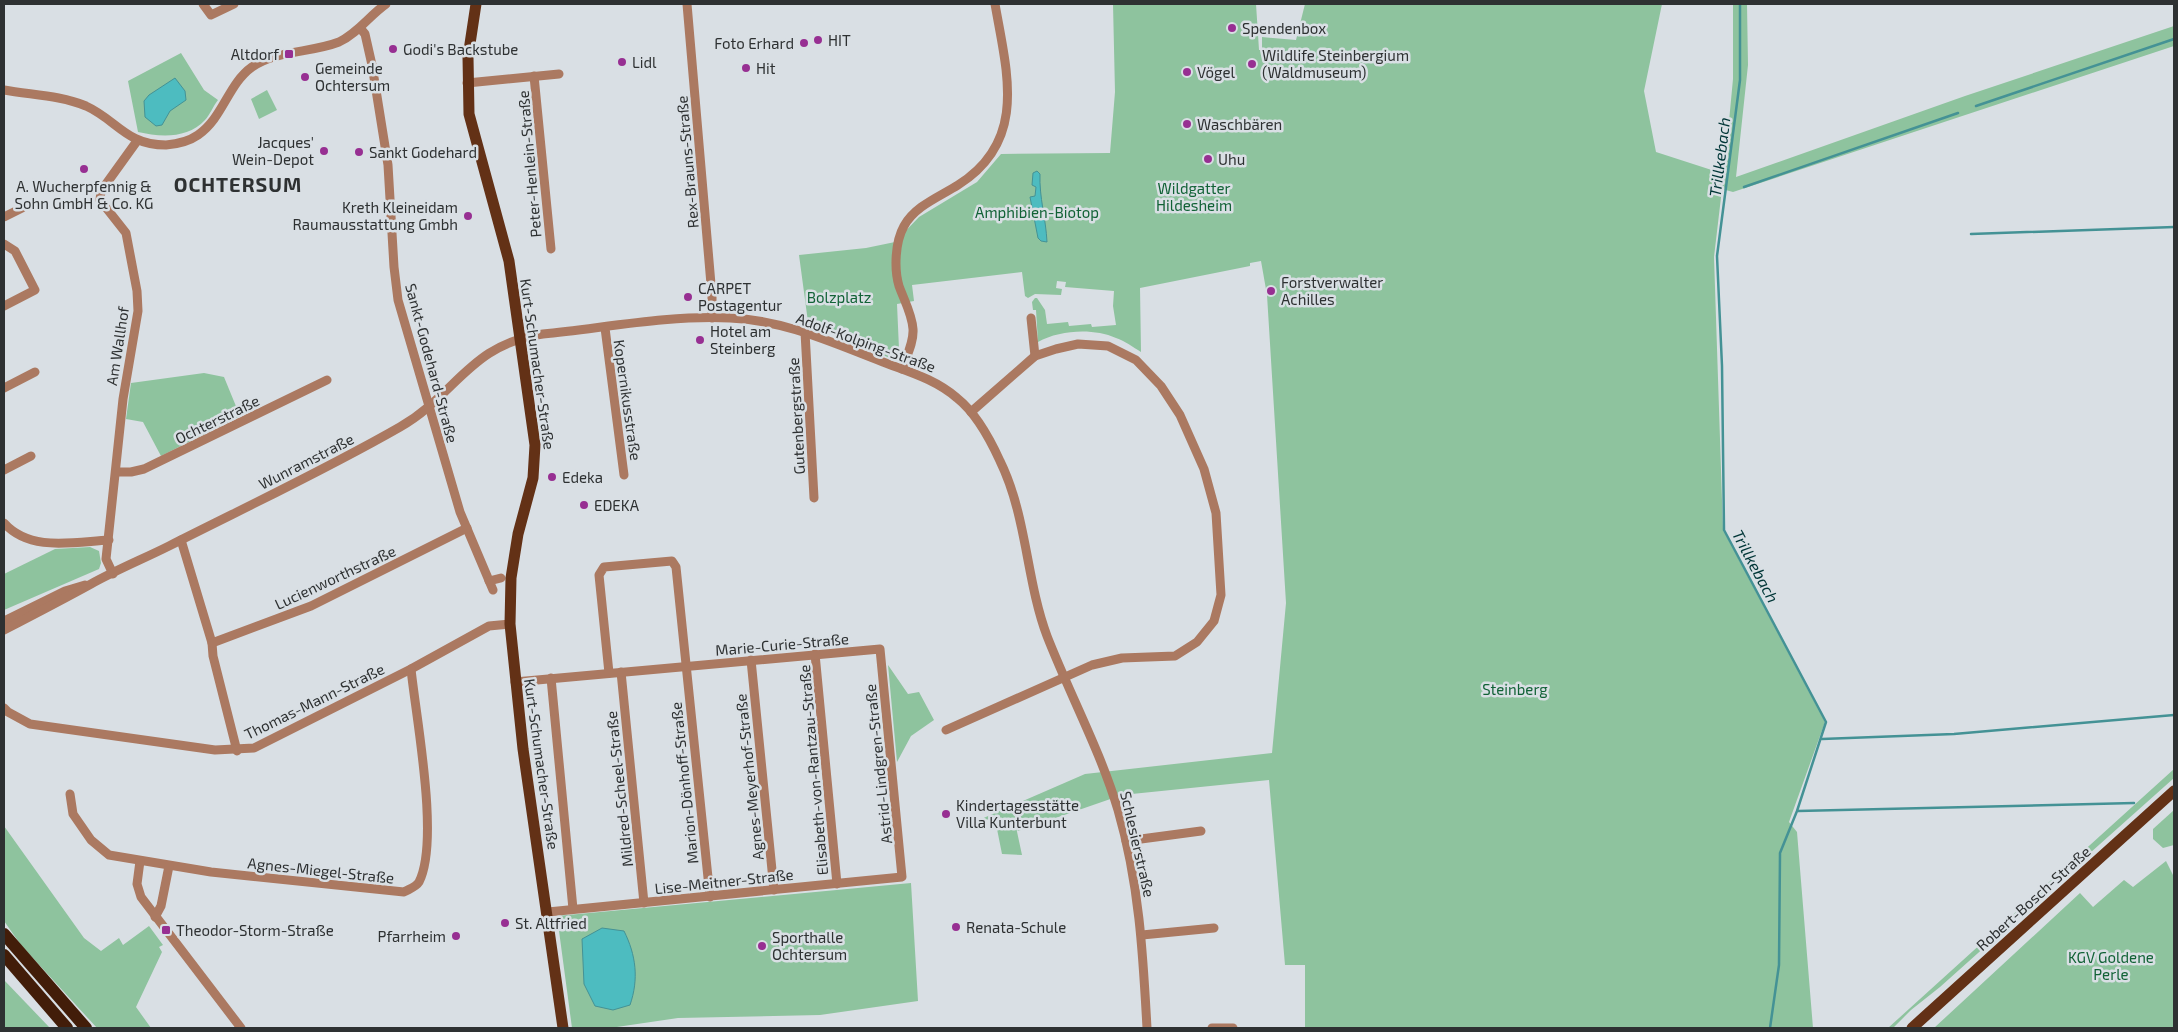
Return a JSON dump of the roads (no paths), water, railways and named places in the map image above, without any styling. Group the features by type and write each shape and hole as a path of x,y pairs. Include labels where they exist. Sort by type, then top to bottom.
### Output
{"highway":[{"path":"4,934 86,1028"},
{"path":"4,955 67,1028"},
{"path":"4,962 23,978"}],"main road":[{"name":"Kurt-Schumacher-Straße","path":"476,4 468,57 467,83 474,136 508,253 535,455 533,478 518,534 511,582 510,624 515,682 563,1028"},
{"name":"Robert-Bosch-Straße","path":"1912,1028 2174,791"}],"street":[{"path":"203,4 211,15 234,4"},
{"path":"4,90 66,100 87,107 137,141 164,145 188,141 206,128 216,117 244,74 251,68 272,58 340,41 360,28 386,4"},
{"name":"Rex-Brauns-Straße","path":"687,4 712,318"},
{"path":"902,369 910,349 913,330 897,274 898,247 904,226 920,208 978,171 988,160 1000,140 1005,123 1008,90 995,4"},
{"name":"Sankt-Godehard-Straße","path":"360,28 365,34 372,65 388,165 394,267 398,300 467,528 493,590"},
{"name":"Peter-Henlein-Straße","path":"467,83 558,74"},
{"name":"Peter-Henlein-Straße","path":"534,76 551,250"},
{"name":"Am Wallhof","path":"113,574 106,559 123,398 138,311 137,291 126,233 100,200 100,191 137,141"},
{"path":"4,218 22,208"},
{"path":"4,244 15,251 35,290 4,306"},
{"name":"Adolf-Kolping-Straße","path":"520,339 543,334 712,318 754,320 805,332 938,384 959,399 971,412 989,439 1009,482 1026,548 1038,611 1063,676"},
{"path":"1030,318 1035,356"},
{"name":"Kopernikusstraße","path":"605,328 624,475"},
{"name":"Gutenbergstraße","path":"805,332 814,498"},
{"name":"Wunramstraße","path":"4,630 414,420 472,365 494,350 520,339"},
{"path":"946,730 1063,676 1092,665 1122,658 1175,656 1197,642 1214,621 1221,595 1216,513 1204,469 1180,415 1162,386 1136,360 1108,346 1078,344 1035,356 971,412"},
{"path":"4,388 35,372"},
{"name":"Ochterstraße","path":"116,472 131,472 144,469 327,380"},
{"path":"4,470 31,456"},
{"path":"4,523 10,530 30,541 56,544 108,540"},
{"name":"Lucienworthstraße","path":"212,643 311,606 467,528"},
{"path":"181,540 212,643 213,656 237,750"},
{"path":"609,673 599,575 604,566 672,561 676,566 686,666"},
{"path":"489,580 502,578"},
{"name":"Wunramstraße","path":"4,621 76,586 90,585"},
{"name":"Thomas-Mann-Straße","path":"4,708 30,724 174,745 237,750 254,748 411,670 490,626 510,624"},
{"name":"Marie-Curie-Straße","path":"515,682 880,649"},
{"name":"Astrid-Lindgren-Straße","path":"880,649 902,877"},
{"name":"Elisabeth-von-Rantzau-Straße","path":"815,654 837,884"},
{"name":"Agnes-Meyerhof-Straße","path":"751,660 774,890"},
{"name":"Marion-Dönhoff-Straße","path":"686,666 710,897"},
{"name":"Agnes-Miegel-Straße","path":"70,794 73,814 91,840 109,855 169,866 386,892 404,892 418,884 422,873 428,837 428,818 411,670"},
{"name":"Mildred-Scheel-Straße","path":"621,672 644,903"},
{"name":"Schlesierstraße","path":"1063,676 1107,778 1126,841 1142,935 1147,1028"},
{"path":"551,678 573,909"},
{"path":"1126,841 1201,832"},
{"path":"140,861 137,884 141,897 241,1028"},
{"path":"155,917 161,906 169,866"},
{"name":"Lise-Meitner-Straße","path":"548,912 902,877"},
{"path":"1142,935 1214,928"},
{"path":"1212,1028 1233,1028"}],"water":[{"path":"175,78 185,91 186,100 170,111 162,125 156,126 145,117 144,101 149,95"},
{"path":"1037,171 1040,174 1047,242 1041,241 1038,238 1030,197 1035,196 1036,187 1032,185 1033,173"},
{"path":"602,928 624,931 634,958 635,986 630,1005 613,1010 595,1006 584,984 582,939"}],"waterway":[{"name":"Trillkebach","path":"1740,4 1740,80 1717,256 1722,366 1724,530 1826,722 1797,811 1780,853 1779,965 1770,1028"},
{"path":"1976,106 2174,39"},
{"path":"1744,187 1958,113"},
{"path":"1971,234 2174,227"},
{"path":"1822,739 1954,734 2174,715"},
{"path":"1798,811 2134,803"}],"place":[{"name":"Spendenbox","path":"1232,28"},
{"name":"HIT","path":"818,40"},
{"name":"Foto Erhard","path":"804,43"},
{"name":"Godi's Backstube","path":"393,49"},
{"name":"Altdorf","path":"289,54"},
{"name":"Lidl","path":"622,62"},
{"name":"Wildlife Steinbergium (Waldmuseum)","path":"1252,64"},
{"name":"Hit","path":"746,68"},
{"name":"Vögel","path":"1187,72"},
{"name":"Gemeinde Ochtersum","path":"305,77"},
{"name":"Waschbären","path":"1187,124"},
{"name":"Jacques' Wein-Depot","path":"324,151"},
{"name":"Sankt Godehard","path":"359,152"},
{"name":"Uhu","path":"1208,159"},
{"name":"A. Wucherpfennig & Sohn GmbH & Co. KG","path":"84,169"},
{"name":"Kreth Kleineidam Raumausstattung Gmbh","path":"468,216"},
{"name":"Forstverwalter Achilles","path":"1271,291"},
{"name":"CARPET Postagentur","path":"688,297"},
{"name":"Hotel am Steinberg","path":"700,340"},
{"name":"Edeka","path":"552,477"},
{"name":"EDEKA","path":"584,505"},
{"name":"Kindertagesstätte Villa Kunterbunt","path":"946,814"},
{"name":"St. Altfried","path":"505,923"},
{"name":"Renata-Schule","path":"956,927"},
{"name":"Theodor-Storm-Straße","path":"166,930"},
{"name":"Pfarrheim","path":"456,936"},
{"name":"Sporthalle Ochtersum","path":"762,946"}],"district":[{"name":"OCHTERSUM","path":"238,184"}],"park label":[{"name":"Wildgatter Hildesheim","path":"1194,196"},
{"name":"Amphibien-Biotop","path":"1037,212"},
{"name":"Bolzplatz","path":"839,297"},
{"name":"Steinberg","path":"1515,689"},
{"name":"KGV Goldene Perle","path":"2111,966"}]}
